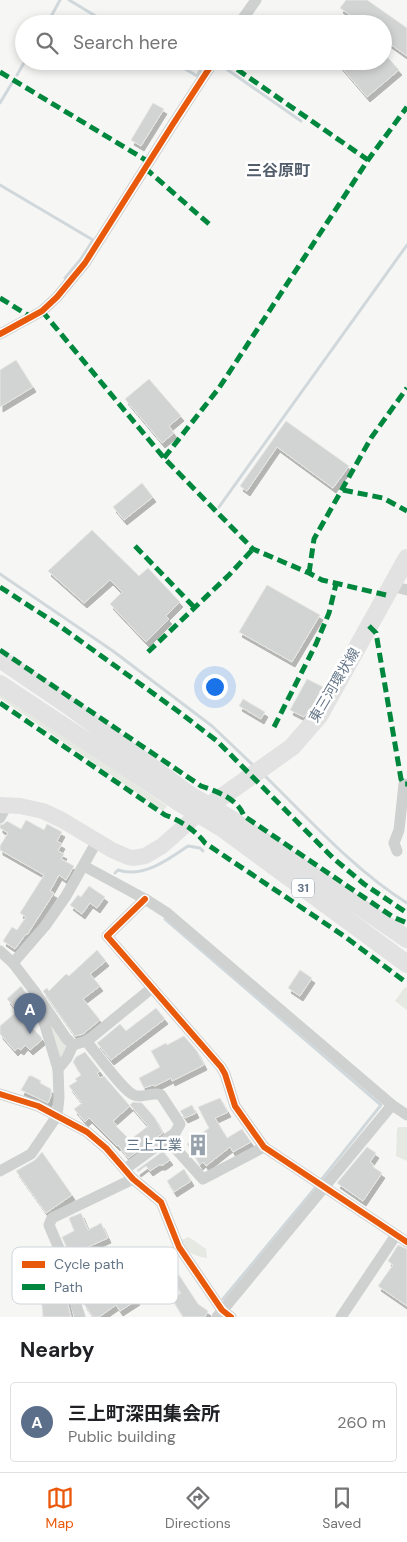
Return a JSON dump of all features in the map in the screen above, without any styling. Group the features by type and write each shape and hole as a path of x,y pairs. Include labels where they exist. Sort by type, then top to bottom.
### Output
{"main road":[{"name":"東三河環状線","path":"204,810 292,747 319,716 399,588 407,558"},
{"name":"31","path":"0,659 190,795 222,828 407,964"},
{"name":"31","path":"0,684 204,810 285,856 407,939"}],"street":[{"path":"245,15 256,0"},
{"path":"0,334 42,311 57,297 79,270 208,70"},
{"path":"397,851 394,843 403,832 404,784"},
{"path":"2,809 20,806 48,813 112,850 134,858 145,856 162,846 204,810"},
{"path":"13,963 45,926 66,896 97,841"},
{"path":"84,866 167,913 392,1105 407,1115"},
{"path":"145,899 107,936 221,1067 235,1106 264,1147 407,1242"},
{"path":"0,951 13,963 66,1038 73,1045"},
{"path":"58,1069 67,1058 73,1045 86,1041 152,988"},
{"path":"0,1171 31,1154 57,1116 59,1098 58,1069 35,992"},
{"path":"86,1041 129,1092 140,1096 157,1093 161,1095 180,1124 175,1133 125,1169"},
{"path":"0,1094 16,1097 38,1106 93,1135 133,1179 160,1202 179,1247 223,1315 324,1186 392,1105"},
{"path":"167,1139 203,1179 264,1147"},
{"path":"59,1247 49,1224 52,1218 133,1179"},
{"path":"341,1317 396,1235"},
{"path":"76,1304 80,1317"}],"shaded area":[{"path":"0,691 167,806 163,811 0,698"},
{"path":"405,987 407,988 407,1010 395,1001"},
{"path":"44,1010 69,1046 58,1062"},
{"path":"399,1127 407,1127 407,1161 396,1156 397,1129"},
{"path":"189,1237 206,1249 207,1258 194,1255 186,1248 181,1240"}],"building":[{"path":"346,0 367,0 388,15 350,15 340,8"},
{"path":"392,18 407,28 407,56 392,45"},
{"path":"392,62 399,70 367,97 344,70 392,70"},
{"path":"153,103 164,109 141,146 131,140"},
{"path":"16,360 33,387 0,407 0,370"},
{"path":"149,379 181,416 169,426 174,433 162,443 125,399"},
{"path":"286,421 349,466 333,488 277,447 247,491 240,486"},
{"path":"142,483 153,497 124,520 113,507"},
{"path":"92,530 139,576 148,568 180,602 166,616 169,619 146,642 110,604 122,592 110,580 84,603 48,571"},
{"path":"267,585 320,615 292,662 239,632"},
{"path":"307,679 323,687 304,717 290,710"},
{"path":"243,699 265,712 261,719 239,706"},
{"path":"26,820 44,830 47,824 62,832 57,841 62,844 58,851 64,854 61,859 74,866 66,880 59,875 50,891 54,893 27,935 15,949 3,941 12,927 17,930 26,917 20,913 44,875 0,850 0,846 8,833 0,828 0,825 7,821 21,829"},
{"path":"89,886 105,897 97,908 90,903 82,914 70,905 78,895 81,897"},
{"path":"97,950 106,961 90,974 100,986 83,999 100,1020 83,1034 75,1036 43,991 47,988 49,991 66,974 69,976"},
{"path":"300,970 312,978 300,996 288,988"},
{"path":"21,986 29,997 16,1009 7,999"},
{"path":"21,1008 28,1017 25,1020 42,1040 30,1050 25,1045 21,1050 18,1048 15,1051 0,1034 0,1026"},
{"path":"156,1008 165,1019 111,1060 97,1043 120,1024 126,1031"},
{"path":"184,1036 197,1051 204,1065 172,1081 171,1078 155,1086 144,1088 139,1078 160,1067 151,1051"},
{"path":"85,1052 100,1071 97,1073 100,1078 104,1076 130,1106 113,1121 116,1126 130,1140 148,1126 130,1105 133,1102 142,1103 155,1118 163,1133 128,1158 118,1145 89,1118 85,1122 74,1109 82,1103 69,1086 77,1081 75,1079 81,1075 73,1062 76,1057"},
{"path":"29,1076 41,1081 40,1083 51,1089 48,1103 21,1090"},
{"path":"220,1098 228,1112 215,1118 227,1138 242,1129 251,1142 233,1152 230,1147 206,1166 203,1162 200,1165 187,1144 209,1128 198,1107"},
{"path":"192,1105 196,1113 185,1118 180,1111"},
{"path":"367,1147 376,1153 370,1162 374,1165 373,1167 382,1173 363,1201 337,1183"},
{"path":"163,1151 170,1160 150,1171 146,1166 138,1172 137,1170"},
{"path":"42,1152 72,1195 46,1213 16,1171 35,1160"},
{"path":"184,1169 191,1181 174,1192 167,1181"},
{"path":"81,1213 88,1230 101,1223 108,1238 88,1247 66,1247 62,1237 74,1231 69,1218"},
{"path":"398,1245 407,1249 407,1306 378,1286 393,1265 388,1261"},
{"path":"178,1274 198,1304 208,1311 205,1317 183,1317 175,1304 178,1304 178,1295 181,1293 178,1289"},
{"path":"42,1304 68,1304 71,1317 43,1317"},
{"path":"84,1304 131,1304 120,1311 116,1305 99,1317 93,1317"}],"waterway":[{"path":"52,15 60,0"},
{"path":"69,0 94,15"},
{"path":"17,75 20,70"},
{"path":"187,70 197,76 201,70"},
{"path":"228,70 301,121"},
{"path":"0,103 12,83"},
{"path":"0,185 93,240 81,259 65,278"},
{"path":"219,507 407,245"},
{"path":"0,574 113,651 212,726 254,766"},
{"path":"264,775 351,860 369,876 407,903"},
{"path":"115,873 118,870 127,872 146,870 164,862 188,846 200,848 203,851"},
{"path":"165,919 381,1105 322,1179"},
{"path":"223,1299 316,1187"}],"marked path":[{"path":"238,70 368,160"},
{"path":"0,72 149,162"},
{"path":"164,458 219,388 368,160 407,107"},
{"path":"145,168 209,224"},
{"path":"0,298 31,317"},
{"path":"42,311 164,458 253,549 322,580 386,595"},
{"path":"309,573 314,539 371,438 407,388"},
{"path":"343,490 383,498 407,511"},
{"path":"135,546 194,607"},
{"path":"148,652 229,575 253,549"},
{"path":"274,727 316,644 329,613 336,584"},
{"path":"0,587 57,624 217,741 333,858 364,884 407,913"},
{"path":"369,626 376,633 401,779 404,784 407,784"},
{"path":"0,650 201,786 232,800 244,816 393,917 407,923"},
{"path":"0,703 165,815 187,826 205,843 344,936 407,983"}],"cycle path":[{"path":"0,334 42,311 57,297 85,263 208,70"},
{"path":"145,899 107,936 221,1067 235,1106 264,1147 407,1242"},
{"path":"0,1094 38,1106 87,1132 106,1148 133,1179 161,1202 179,1247 222,1310 231,1317"}],"place":[{"name":"三上町深田集会所","path":"30,1034"},
{"name":"三上工業","path":"198,1145"}],"district":[{"name":"三谷原町","path":"278,170"}]}
